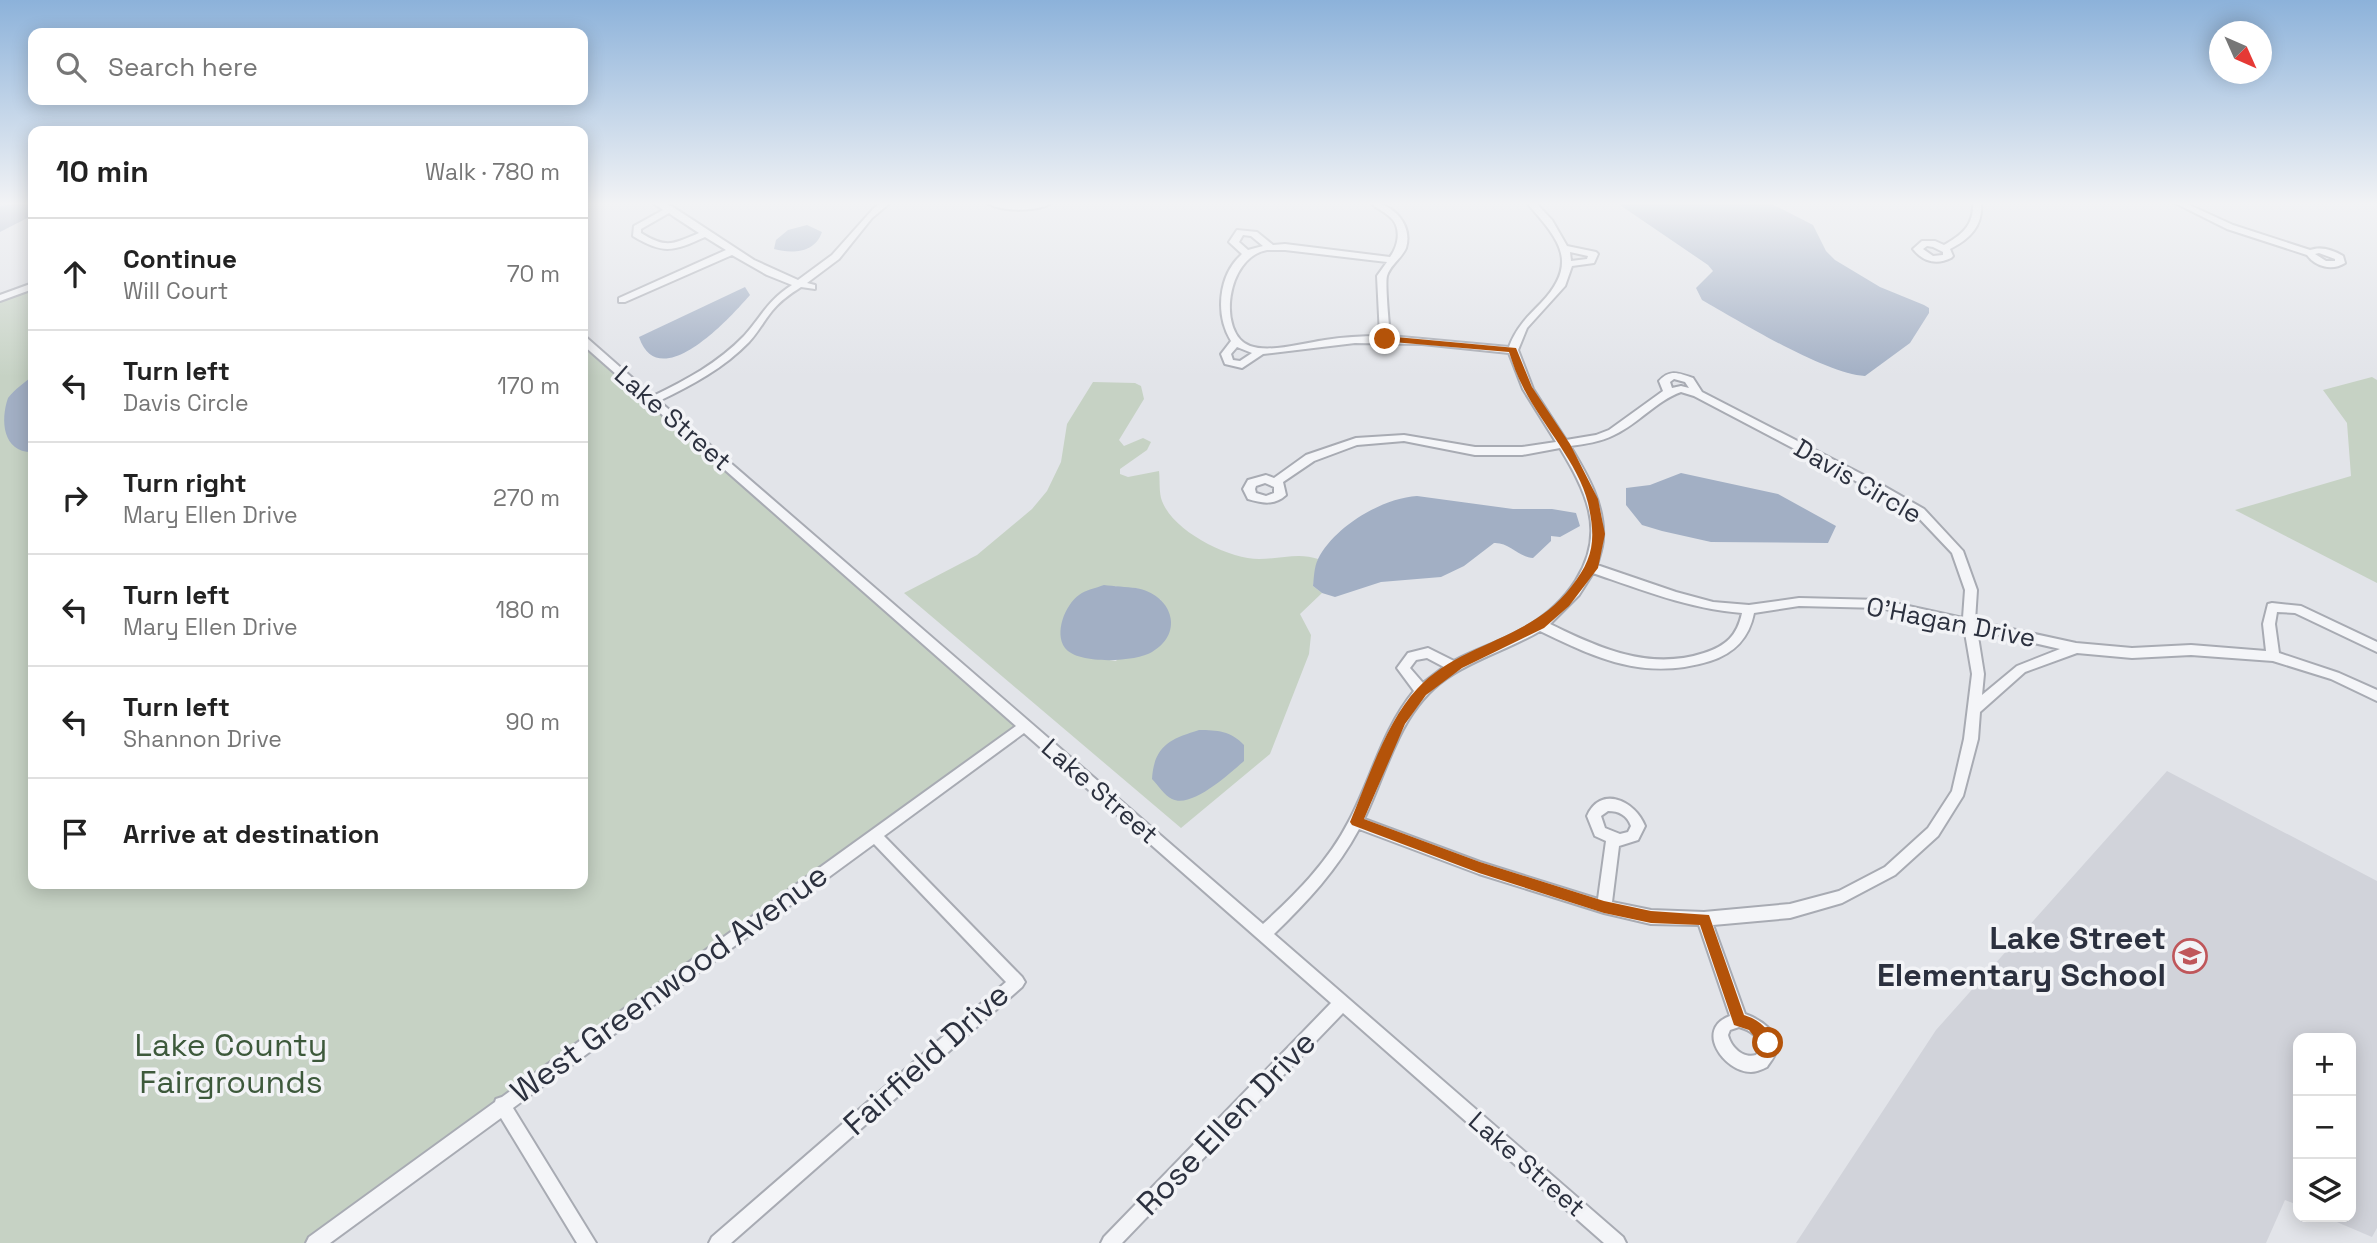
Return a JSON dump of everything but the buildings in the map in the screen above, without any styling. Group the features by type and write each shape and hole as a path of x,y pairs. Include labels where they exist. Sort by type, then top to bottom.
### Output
{"street":[{"path":"622,300 710,261"},
{"path":"747,261 766,273 812,287"},
{"path":"649,397 700,376 746,339 771,305 832,261"},
{"path":"1240,345 1225,316 1231,278 1241,261"},
{"path":"1385,339 1381,276 1392,261"},
{"path":"1264,933 1315,886 1336,858 1356,822 1400,722 1422,691 1454,667 1540,625 1565,603 1592,568 1600,534 1592,499 1565,444 1527,387 1513,350 1522,327 1551,301 1567,274 1567,261"},
{"path":"1567,264 1591,261"},
{"path":"0,298 28,288"},
{"path":"1262,350 1242,365 1229,362 1226,354 1240,345 1262,350 1385,339 1513,350"},
{"name":"Lake Street","path":"588,344 1617,1243"},
{"name":"Davis Circle","path":"1356,822 1479,868 1604,907 1651,917 1704,919 1790,911 1842,897 1890,871 1933,832 1958,792 1971,739 1978,674 1969,622 1971,590 1956,551 1920,512 1698,394 1675,391 1613,432 1565,444"},
{"path":"1276,482 1310,458 1356,442 1404,438 1475,451 1522,451 1565,444"},
{"name":"O'Hagan Drive","path":"1592,568 1674,596 1713,606 1749,609 1799,602 1881,604 2076,648 2132,653 2191,650 2273,656 2335,676 2377,696"},
{"path":"2273,656 2269,624 2272,607 2297,609 2377,647"},
{"path":"1540,625 1610,656 1654,667 1689,664 1720,652 1742,634 1749,609"},
{"path":"1974,710 2021,669 2076,648"},
{"path":"1422,691 1403,668 1412,656 1428,653 1454,667"},
{"name":"West Greenwood Avenue","path":"315,1243 1026,726"},
{"name":"Fairfield Drive","path":"718,1243 1017,982 874,835"},
{"path":"1604,907 1613,839"},
{"path":"1704,919 1739,1020"},
{"name":"Rose Ellen Drive","path":"1110,1243 1342,1003"},
{"path":"502,1105 587,1243"}],"shaded area":[{"name":"Lake Street Elementary School","path":"2167,771 2377,881 2377,1228 2372,1237 2337,1222 2356,1222 2356,1033 2293,1033 2293,1203 2285,1200 2266,1243 1796,1243 1936,1030"}],"green space":[{"name":"Lake County Fairgrounds","path":"28,287 28,889 588,889 588,345 1026,725 318,1243 0,1243 0,297"},
{"path":"2372,377 2377,380 2377,583 2235,510 2351,476 2347,423 2323,390"},
{"path":"1093,382 1135,383 1141,386 1144,399 1119,440 1124,446 1143,438 1151,442 1147,450 1120,469 1120,474 1128,477 1159,471 1161,498 1167,510 1188,531 1217,548 1246,558 1304,556 1318,559 1313,586 1322,593 1300,614 1311,635 1309,654 1270,754 1181,828 904,593 977,555 1032,509 1047,491 1061,462 1067,424","holes":["1115,586 1122,589 1136,588 1161,600 1116,661 1103,659"]}],"water":[{"path":"1702,261 1837,261 1880,287 1924,305 1929,308 1929,313 1910,343 1865,376 1848,373 1782,345 1702,300 1696,288 1713,271"},
{"path":"745,287 750,295 727,320 694,347 678,356 662,359 649,353 639,337"},
{"path":"28,380 28,452 15,447 6,434 4,425 8,398"},
{"path":"1681,473 1778,494 1836,526 1828,543 1711,542 1642,525 1626,505 1626,488 1650,485"},
{"path":"1417,496 1513,509 1552,509 1576,513 1580,526 1560,537 1551,536 1551,541 1533,558 1494,543 1464,566 1441,577 1381,582 1335,597 1322,593 1313,586 1318,559 1335,536 1375,508"},
{"path":"1104,585 1136,588 1158,598 1170,615 1169,634 1163,644 1152,652 1121,660 1082,657 1065,648 1061,627 1069,605 1081,593"},
{"path":"1199,730 1218,731 1234,737 1244,745 1244,761 1200,795 1180,801 1172,799 1152,779 1156,759 1160,751 1172,741"}],"place":[{"name":"Lake Street Elementary School","path":"2190,956"}],"route":[{"path":"1385,339 1513,350 1527,387 1565,444 1592,499 1600,534 1592,568 1565,603 1540,625 1458,665 1422,691 1400,722 1356,822 1479,868 1604,907 1651,917 1704,919 1739,1020 1754,1025 1768,1043"}]}
